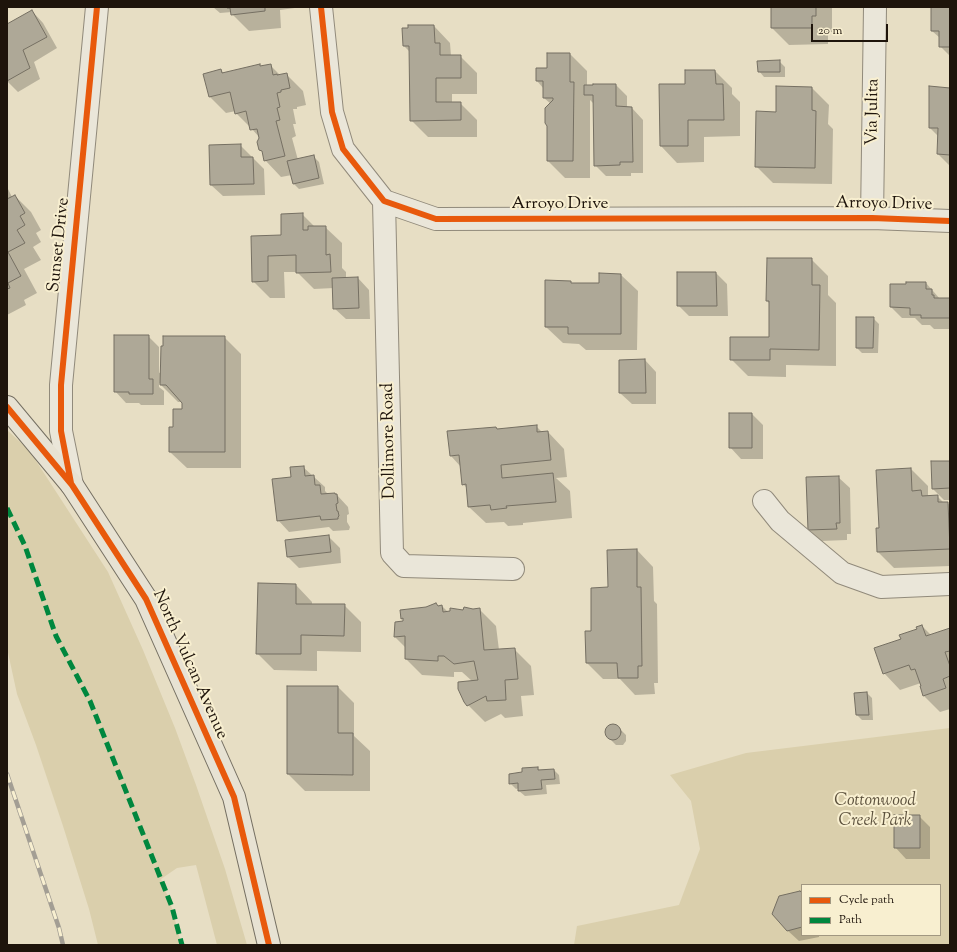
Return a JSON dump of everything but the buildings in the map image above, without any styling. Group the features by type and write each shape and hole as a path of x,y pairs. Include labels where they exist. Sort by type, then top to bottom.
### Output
{"main road":[{"name":"North Vulcan Avenue","path":"7,407 72,485 146,599 234,797 269,945"}],"street":[{"name":"Sunset Drive","path":"72,485 60,431 60,385 97,7"},
{"path":"321,7 332,112 343,149 384,201"},
{"name":"Via Julita","path":"872,218 875,7"},
{"name":"Arroyo Drive","path":"384,201 436,219 872,218 950,221"},
{"name":"Dollimore Road","path":"384,201 392,553 404,566 513,569"},
{"path":"764,501 780,521 842,573 882,587 950,584"}],"green space":[{"path":"7,430 29,450 108,572 143,650 175,728 225,869 247,945 217,945 196,865 177,868 161,879 171,905 180,939 180,945 98,945 89,909 63,826 17,694 7,648"},
{"name":"Cottonwood Creek Park","path":"950,728 950,945 574,945 577,926 679,905 700,849 691,801 670,775 746,753"}],"railway":[{"path":"7,774 59,928 63,945"}],"marked path":[{"path":"7,508 25,546 56,636 90,701 172,907 182,945"}],"cycle path":[{"path":"71,483 61,431 61,385 97,7"},
{"path":"321,7 332,112 343,149 384,201 436,219 872,218 950,221"},
{"path":"7,407 72,485 146,599 234,797 269,945"}]}
